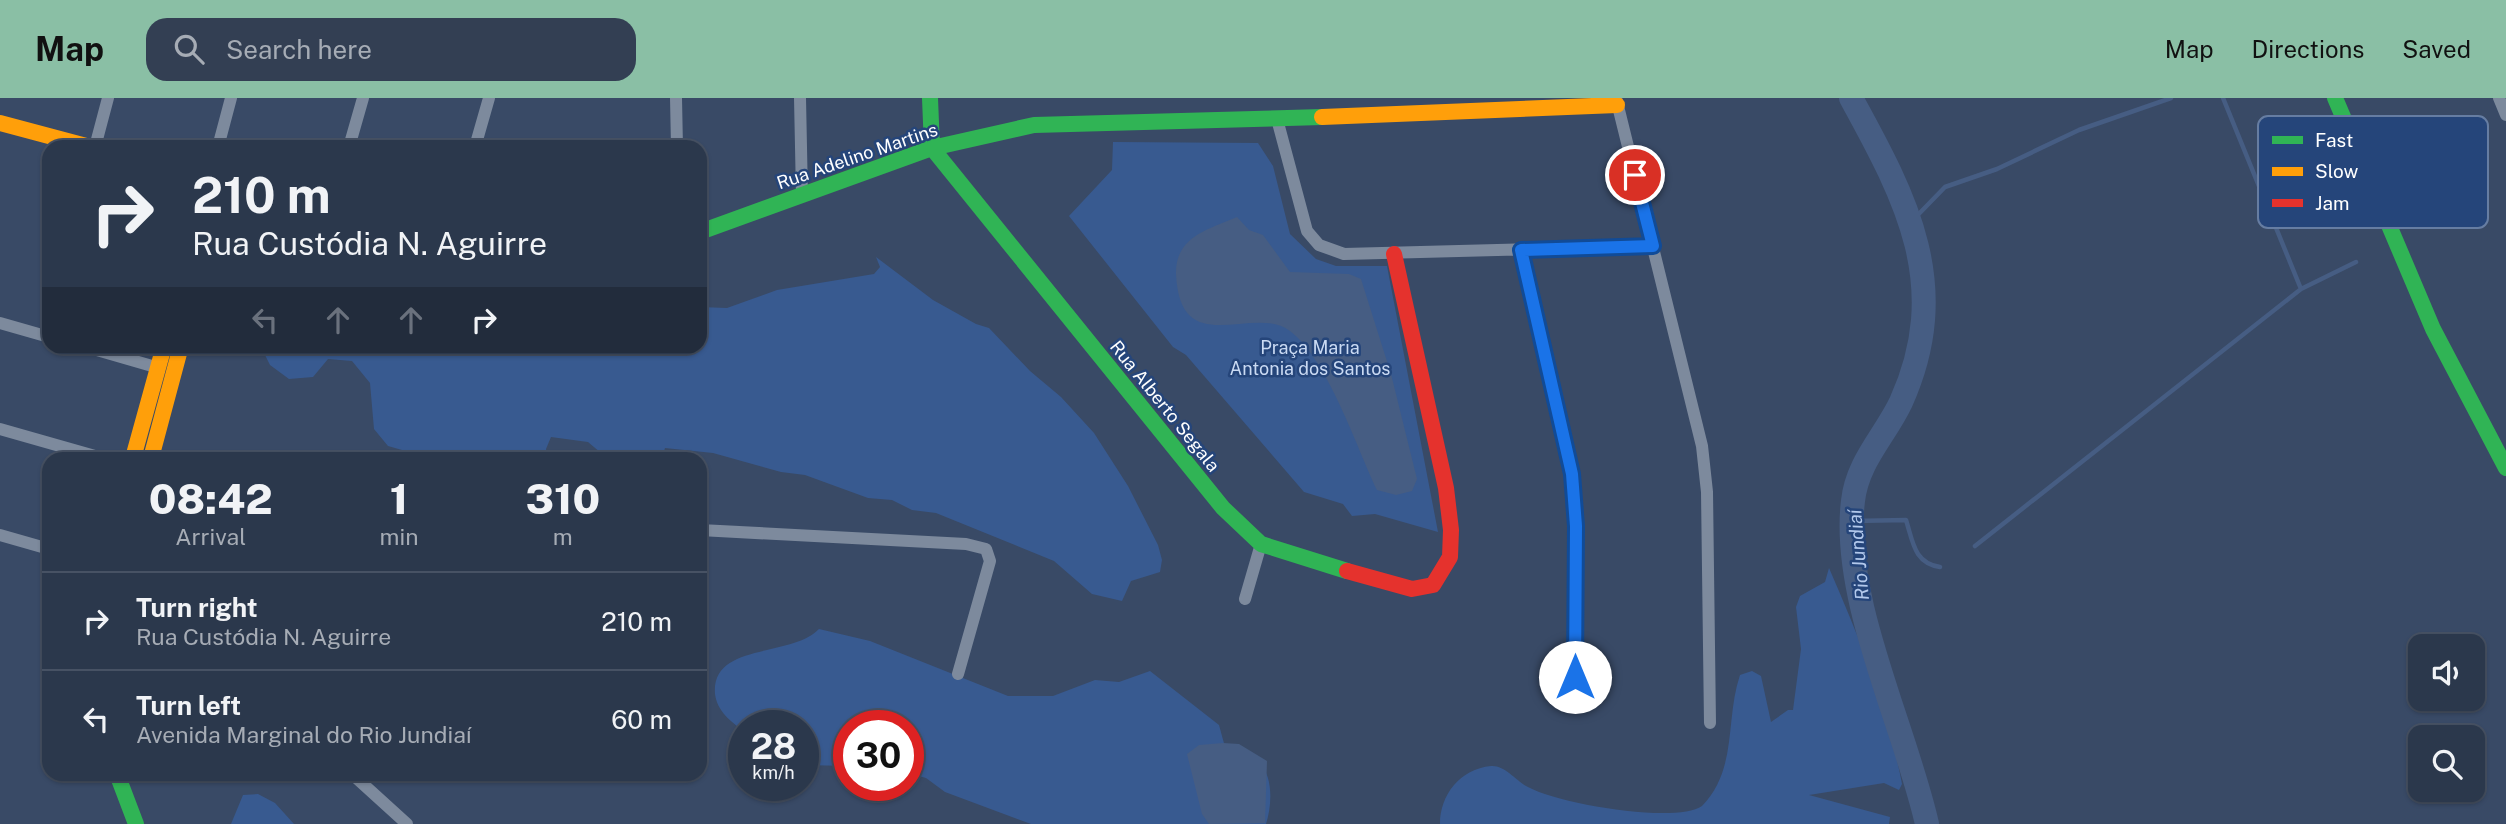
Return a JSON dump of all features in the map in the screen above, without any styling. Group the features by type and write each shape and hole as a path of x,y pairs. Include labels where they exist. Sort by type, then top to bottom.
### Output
{"street":[{"path":"94,140 108,98"},
{"path":"220,140 231,98"},
{"path":"351,140 363,98"},
{"path":"477,140 489,98"},
{"path":"676,98 677,140"},
{"path":"800,98 802,196"},
{"path":"930,98 932,148"},
{"path":"2335,98 2343,116"},
{"path":"2499,98 2506,116"},
{"path":"1616,101 1702,446 1707,492 1710,723"},
{"name":"Rua Adelino Martins","path":"707,230 932,148 1034,125 1277,119 1481,104 1616,101"},
{"path":"1277,119 1307,231 1319,245 1344,254 1653,246"},
{"path":"0,123 65,140"},
{"name":"Rua Alberto Segala","path":"932,148 1223,508 1261,544 1412,589 1433,585 1450,557 1451,530 1446,488 1394,254"},
{"path":"2390,228 2433,329 2506,468"},
{"path":"1521,250 1572,474 1576,526 1575,677"},
{"path":"0,323 42,335"},
{"path":"111,354 159,368"},
{"path":"135,452 162,354"},
{"path":"153,452 179,354"},
{"path":"0,429 81,452"},
{"path":"707,530 965,544 986,549 990,561 958,674"},
{"path":"0,535 42,547"},
{"path":"1245,599 1261,544"},
{"path":"120,781 136,824"},
{"path":"360,781 407,824"}],"green space":[{"name":"Praça Maria Antonia dos Santos","path":"1113,142 1258,143 1273,166 1290,234 1316,259 1336,266 1387,266 1438,532 1375,514 1352,516 1343,504 1304,492 1186,355 1173,347 1069,216 1112,170"},
{"path":"876,257 933,300 976,324 989,328 1030,371 1061,397 1094,433 1128,486 1158,545 1162,560 1160,572 1131,581 1122,601 1092,594 1054,561 936,513 912,510 892,500 868,498 805,475 781,472 707,452 665,448 664,452 600,452 588,442 551,437 547,452 409,452 388,446 374,429 370,383 352,361 328,359 313,377 289,379 270,365 264,354 707,354 707,307 727,308 777,290 874,274 880,267"},
{"path":"1829,568 1872,674 1902,784 1899,790 1884,783 1809,795 1890,817 1889,824 1440,824 1444,803 1454,785 1470,772 1491,766 1501,768 1528,787 1543,793 1590,805 1617,810 1668,813 1702,806 1713,792 1726,760 1740,675 1752,671 1761,676 1771,722 1788,710 1793,710 1801,649 1796,607 1800,596 1825,582"},
{"path":"819,629 870,641 1008,696 1053,696 1095,680 1119,682 1150,671 1219,725 1225,747 1254,758 1263,766 1270,790 1270,808 1266,824 1031,824 945,792 924,777 924,710 833,710 833,766 819,765 819,710 728,710 728,718 715,694 717,677 726,666 739,658 806,638"},
{"path":"258,794 275,803 294,824 231,824 243,795"}],"shaded area":[{"path":"1237,217 1249,230 1263,235 1290,272 1349,274 1361,279 1391,374 1417,479 1412,491 1396,495 1377,490 1329,382 1304,344 1290,331 1275,324 1204,323 1190,316 1181,301 1176,274 1181,251 1196,236"},
{"path":"1239,744 1267,761 1265,823 1209,824 1202,814 1187,754 1199,745"}],"waterway":[{"name":"Rio Jundiaí","path":"1851,98 1890,172 1905,208 1923,282 1923,320 1916,360 1901,402 1860,474 1853,501 1852,539 1856,579 1865,620 1927,824"},
{"path":"1911,222 1945,187 1997,169 2079,130 2171,98"},
{"path":"2223,98 2258,184"},
{"path":"2276,228 2301,289"},
{"path":"1975,546 2301,289 2356,262"},
{"path":"1853,521 1906,520 1920,556 1931,565 1940,567"}],"traffic: fast":[{"path":"930,98 932,148 1223,508 1261,544 1347,571"},
{"path":"2335,98 2343,116"},
{"path":"707,229 932,148 1034,125 1322,117"},
{"path":"2390,228 2433,329 2506,468"},
{"path":"120,781 136,824"}],"traffic: slow":[{"path":"1322,117 1617,105"},
{"path":"0,123 64,140"},
{"path":"135,452 162,354"},
{"path":"153,452 179,354"}],"traffic: jam":[{"path":"1347,571 1412,589 1433,585 1450,557 1451,530 1446,488 1394,254"}],"route":[{"path":"1575,677 1576,526 1572,474 1564,429 1521,250 1653,246 1635,175"}]}
